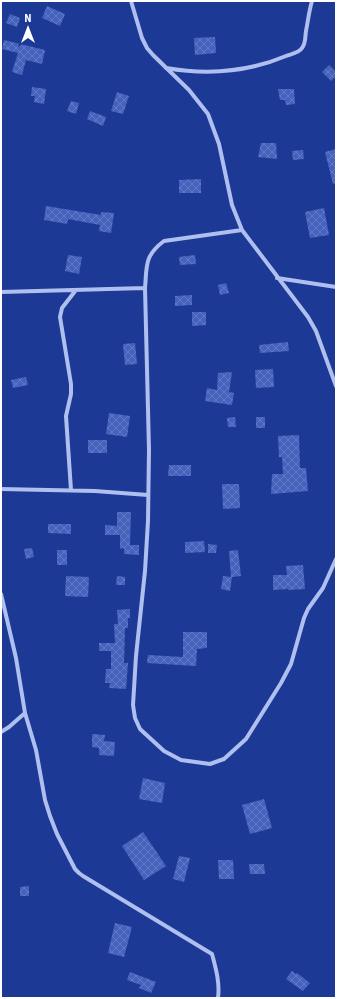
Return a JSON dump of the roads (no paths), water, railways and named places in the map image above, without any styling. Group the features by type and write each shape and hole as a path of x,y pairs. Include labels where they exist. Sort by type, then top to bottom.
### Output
{"street":[{"path":"131,1 142,38 147,48 190,90 208,114 219,144 232,205 242,230 308,317 316,331 336,386"},
{"path":"166,68 200,72 236,70 276,60 301,50 305,44 312,1"},
{"path":"242,230 164,241 151,253 147,263 145,288 149,450 148,521 133,706 140,729 164,751 181,760 210,764 224,759 246,739 281,683 291,664 304,618 308,609 323,588 336,559"},
{"path":"277,278 336,288"},
{"path":"1,292 145,288"},
{"path":"71,490 66,416 71,394 71,384 60,317 62,308 76,290"},
{"path":"1,489 95,491 148,496"},
{"path":"1,594 16,658 25,713 36,750 45,800 57,834 75,869 83,876 212,954 217,972 219,991 218,998"},
{"path":"1,732 25,713"}]}
